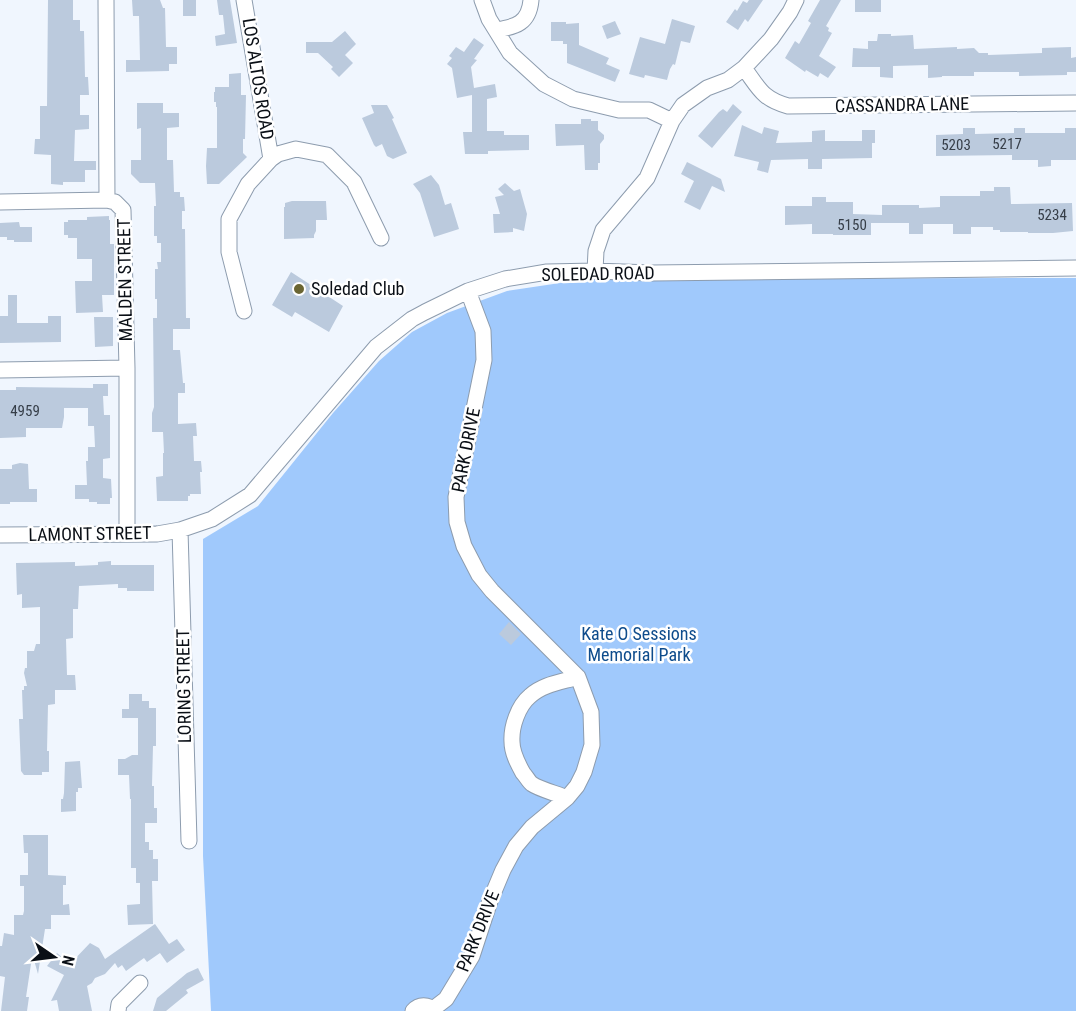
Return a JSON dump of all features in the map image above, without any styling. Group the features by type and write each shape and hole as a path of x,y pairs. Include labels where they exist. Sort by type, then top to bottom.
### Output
{"street":[{"name":"MALDEN STREET","path":"106,0 107,200 116,202 123,210 127,368 127,533"},
{"name":"LOS ALTOS ROAD","path":"244,0 271,159"},
{"path":"482,0 489,19 510,53 544,84 573,99 619,110 649,110 672,122"},
{"path":"496,30 513,28 526,17 531,0"},
{"path":"595,271 596,251 603,230 647,178 672,122 683,105 707,88 728,80 744,68 771,39 796,0"},
{"name":"CASSANDRA LANE","path":"744,68 765,96 774,102 788,106 1076,103"},
{"path":"244,311 229,252 230,219 248,184 278,154 296,149 327,155 354,182 381,238"},
{"path":"0,202 107,200"},
{"name":"SOLEDAD ROAD","path":"180,530 212,519 250,495 376,347 412,320 468,291 505,279 547,272 595,271 651,273 1076,268"},
{"name":"PARK DRIVE","path":"434,1010 446,999 472,956 494,891 516,846 532,827 567,798 577,786 592,745 591,712 578,677 478,575 464,546 457,522 456,497 484,360 483,331 468,291"},
{"path":"0,370 127,368"},
{"name":"LAMONT STREET","path":"0,535 157,534 180,530"},
{"name":"LORING STREET","path":"180,530 189,841"},
{"path":"567,798 532,784 514,756 513,729 523,703 530,695 541,688 578,677"},
{"path":"118,1011 119,1004 140,983"},
{"path":"413,1011 424,1005 434,1010"}],"green space":[{"name":"Kate O Sessions Memorial Park","path":"1076,278 1076,1011 211,1011 203,856 203,539 258,506 333,413 379,361 412,332 447,313 507,291 587,279"}],"building":[{"path":"48,0 73,0 73,20 80,20 80,31 84,31 85,77 88,77 89,95 80,95 80,115 89,115 89,129 75,130 74,161 96,161 96,170 85,170 85,182 51,184 51,155 34,154 35,139 40,139 40,106 47,106"},
{"path":"132,0 160,0 165,8 166,47 177,47 177,64 169,64 169,71 126,72 126,60 140,60 139,16 133,16"},
{"path":"183,0 196,0 196,16 183,16"},
{"path":"217,0 230,0 237,43 216,46 215,36 225,34 223,15 219,15"},
{"path":"749,0 763,0 748,22 745,19 738,30 726,22 743,1 747,3"},
{"path":"820,0 841,0 826,26 832,33 819,56 836,67 828,78 820,73 818,77 806,70 805,72 785,58 795,41 799,44"},
{"path":"855,0 881,0 881,12 855,12"},
{"path":"672,19 695,26 690,43 681,41 675,65 673,64 670,69 667,80 629,74 640,37 665,44"},
{"path":"615,21 621,34 607,39 602,26"},
{"path":"551,22 579,23 579,45 609,58 606,64 620,70 615,82 567,63 567,44 563,44 563,41 551,41"},
{"path":"345,31 356,44 345,55 353,63 339,77 331,69 333,67 318,53 306,53 306,42 332,42"},
{"path":"878,34 913,35 914,49 974,48 979,53 988,53 988,55 1042,53 1042,48 1071,47 1071,58 1076,57 1076,72 1067,72 1067,75 1019,76 1019,72 974,72 974,76 928,78 928,65 893,66 893,78 880,77 880,67 852,67 853,48 868,49 868,41 877,41"},
{"path":"474,38 484,45 471,67 474,88 495,84 497,97 487,99 487,131 504,131 504,135 529,135 529,150 465,154 463,132 472,132 472,95 457,98 452,68 447,64 452,58 449,56 456,47 464,52"},
{"path":"241,73 241,95 246,95 243,153 247,157 219,184 207,184 207,148 217,148 215,87 229,87 229,74"},
{"path":"137,103 163,103 163,113 179,113 179,127 167,128 167,160 173,160 174,192 180,192 180,197 184,197 185,211 182,211 182,229 185,229 186,318 190,318 190,329 173,329 173,350 180,350 183,383 185,383 185,393 178,393 178,424 196,423 197,436 193,436 194,461 201,461 202,472 200,472 201,494 190,494 188,501 157,501 156,477 163,476 164,453 163,432 152,432 153,318 157,318 155,269 158,269 157,262 161,262 161,243 157,243 157,236 154,236 155,183 140,183 131,174 131,160 141,160 141,128 137,129"},
{"path":"733,104 742,112 712,148 698,136 719,112 723,109 727,112"},
{"path":"371,105 387,105 407,153 393,159 387,156 382,144 376,147 374,145 362,118 374,113"},
{"path":"581,119 598,121 598,130 604,135 600,144 598,170 585,170 584,145 556,146 555,124 581,124"},
{"path":"742,125 762,134 764,127 779,131 776,143 812,142 812,131 825,130 825,141 862,141 862,130 875,130 875,143 872,143 872,158 822,159 822,169 808,169 808,159 771,160 768,173 757,170 759,162 734,156"},
{"path":"963,128 975,128 975,134 1014,133 1014,128 1025,128 1025,133 1065,133 1065,128 1076,128 1076,160 1051,160 1051,166 1038,167 1038,160 1012,160 1012,155 936,156 936,135 963,134"},
{"path":"687,162 721,179 725,192 712,186 700,210 684,202 694,181 681,174"},
{"path":"431,175 439,185 445,205 451,203 459,229 434,237 420,193 413,184"},
{"path":"505,183 514,191 520,189 527,214 524,231 513,228 513,232 494,233 493,214 500,214 495,197 504,195 498,189"},
{"path":"994,187 1010,187 1011,204 1072,203 1073,231 1000,232 1000,230 993,230 993,227 971,227 971,234 953,234 953,224 923,224 923,234 909,234 909,223 871,223 871,235 833,235 812,234 812,224 785,225 785,206 812,206 812,197 826,197 826,202 853,202 853,214 882,215 882,205 940,207 940,196 980,196 980,191 994,191"},
{"path":"326,201 327,220 316,220 314,238 284,239 284,207 285,203"},
{"path":"109,216 110,244 114,244 114,295 102,295 103,312 76,313 75,281 92,281 92,259 77,259 77,238 68,238 68,235 64,235 64,222 87,220 87,217"},
{"path":"19,222 20,227 32,227 32,242 14,242 14,240 7,240 7,237 0,237 0,223"},
{"name":"Soledad Club","path":"291,272 343,306 329,332 295,312 292,317 272,305"},
{"path":"8,295 17,295 17,323 48,323 48,316 61,316 61,342 0,343 0,316 8,316"},
{"path":"94,317 113,317 113,346 95,347"},
{"path":"93,384 108,384 108,396 103,396 104,415 110,415 110,458 103,459 103,478 111,479 110,504 97,504 97,502 89,502 89,499 75,499 75,485 87,485 88,447 95,447 94,426 88,426 88,408 64,408 62,428 26,428 26,437 0,438 0,390 16,390 16,387 93,388"},
{"path":"28,464 29,489 37,489 37,502 0,504 0,469 12,469 12,465"},
{"path":"111,561 111,565 154,565 154,591 127,591 127,588 118,588 118,584 79,586 78,609 73,609 73,638 66,639 67,675 75,675 76,690 55,690 55,704 48,705 49,772 42,772 42,775 24,775 21,771 19,719 23,719 22,690 24,686 27,686 24,673 27,668 27,651 34,651 36,644 40,644 40,607 22,608 22,594 17,595 16,563 75,562 75,566 98,565 98,562"},
{"path":"509,622 521,634 511,645 499,634"},
{"path":"129,694 142,694 142,701 149,701 149,708 156,708 156,746 153,746 152,786 154,786 154,808 157,808 157,823 145,823 145,842 149,842 149,850 153,850 153,859 158,859 158,881 152,881 153,924 128,925 127,905 140,904 140,883 136,883 136,868 131,868 129,775 118,775 118,759 138,755 138,718 122,718 122,709 129,709"},
{"path":"80,761 82,788 78,788 76,792 76,811 61,812 65,762"},
{"path":"23,835 48,835 48,875 66,876 66,885 63,885 63,905 69,904 70,915 51,915 51,929 45,929 38,974 33,959 31,964 26,997 29,997 27,1011 1,1011 5,977 0,976 0,946 2,946 4,933 14,935 14,915 23,915 24,911 24,886 20,886 20,875 28,875 28,853 24,853"},
{"path":"155,924 169,944 177,939 185,950 167,963 160,953 147,962 144,958 126,971 122,965 118,968 115,963 105,974 95,978 87,986 92,1011 59,1011 57,1000 51,1001 64,975 47,966 57,953 70,964 90,943 99,948 105,959"},
{"path":"198,968 204,980 186,990 188,993 166,1011 153,1011 157,998 187,973"}],"place":[{"name":"Soledad Club","path":"299,289"}]}
